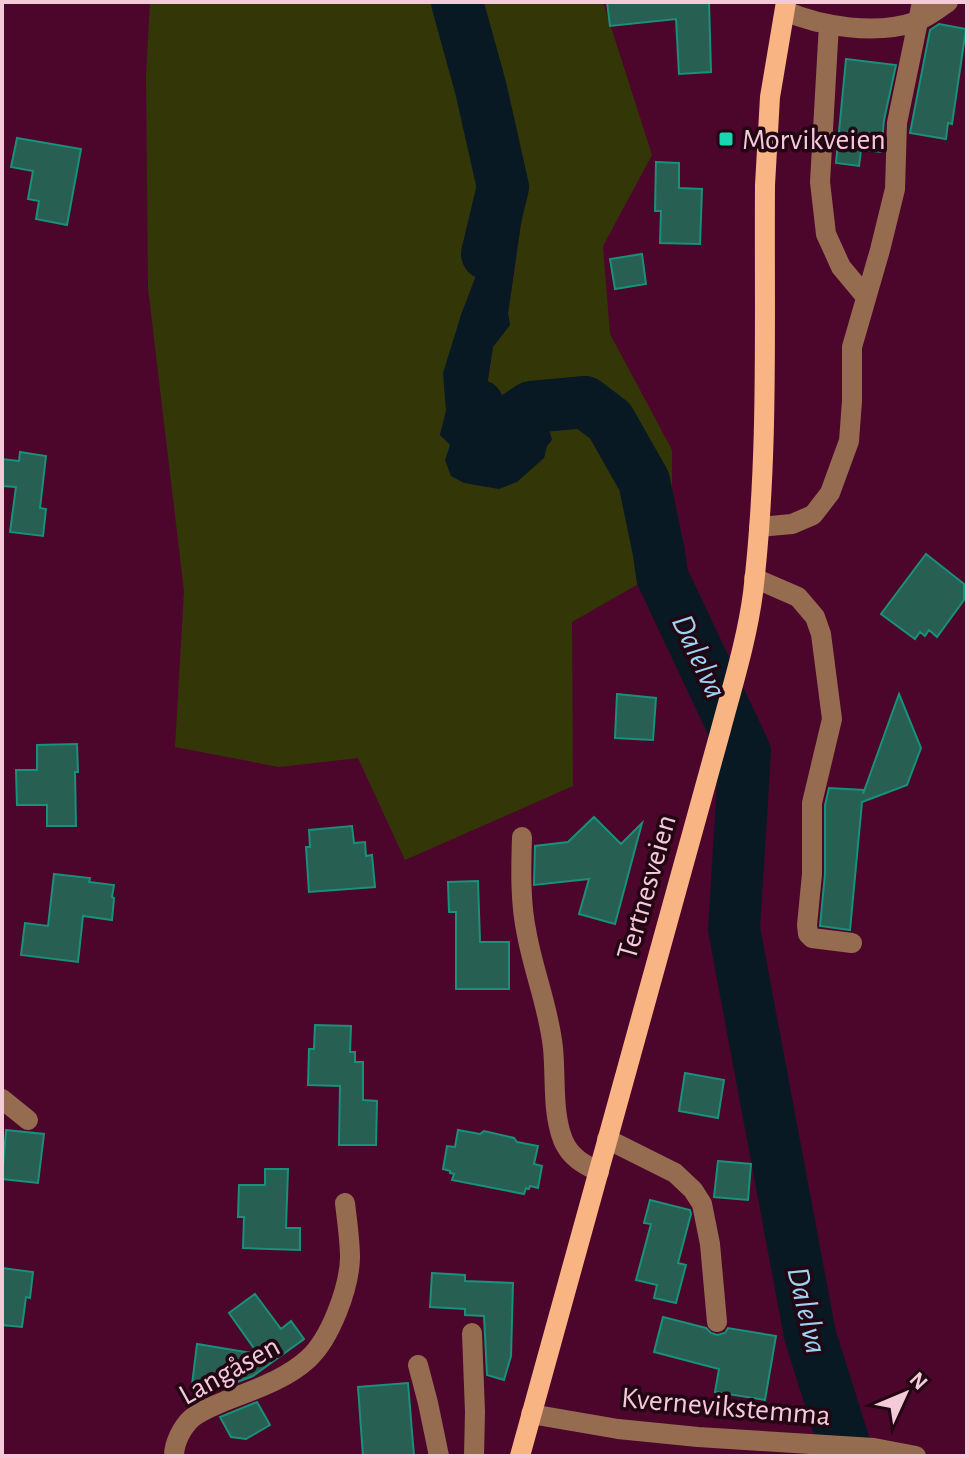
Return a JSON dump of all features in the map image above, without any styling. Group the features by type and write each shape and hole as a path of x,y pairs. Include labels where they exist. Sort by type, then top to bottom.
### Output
{"main road":[{"path":"754,578 764,464 765,171 770,97 785,7"},
{"name":"Tertnesveien","path":"520,1456 742,651 754,578"}],"street":[{"path":"785,7 799,17 872,30 893,28 920,12 948,2"},
{"path":"759,527 792,524 813,515 830,493 849,441 852,347 895,189 897,123 920,12"},
{"path":"829,24 820,182 826,234 841,267 866,297"},
{"path":"754,578 798,597 815,617 821,634 832,719 812,803 812,874 807,925 812,938 852,943"},
{"path":"522,837 521,879 526,932 551,1035 557,1112 563,1140 575,1158 599,1172"},
{"path":"2,1099 28,1120"},
{"path":"607,1139 675,1173 698,1197 710,1244 717,1322"},
{"name":"Langåsen","path":"174,1456 174,1448 192,1418 282,1377 308,1359 327,1334 345,1287 350,1262 345,1203"},
{"path":"472,1333 474,1456"},
{"path":"418,1365 439,1456"},
{"name":"Kvernevikstemma","path":"531,1414 618,1429 874,1448 916,1456"}],"green space":[{"path":"150,2 603,2 652,155 603,246 610,334 672,450 672,526 647,579 572,622 573,786 405,860 358,758 279,767 175,747 184,591 148,288 146,75","holes":["486,191 521,223 508,314 510,325 493,346 484,406 495,412 516,406 531,407 543,431 544,458 440,435 461,315 479,268 480,228"]}],"water":[{"path":"503,187 514,190 521,223 508,314 510,325 493,347 484,405 495,412 516,406 531,407 550,432 552,440 544,458 517,482 499,489 464,483 451,476 445,460 450,445 440,435 446,411 443,373 479,268 480,228 486,191"}],"building":[{"path":"607,2 709,2 711,72 679,74 676,19 610,26"},
{"path":"939,24 966,29 952,124 948,123 946,139 910,133 930,30"},
{"path":"846,59 896,65 884,120 881,152 861,150 859,166 836,163"},
{"path":"17,138 81,149 67,225 36,219 39,201 28,199 33,171 11,167"},
{"path":"656,162 679,163 679,188 702,189 700,244 660,243 661,211 655,211"},
{"path":"642,254 646,284 615,289 610,259"},
{"path":"20,452 46,456 40,508 46,509 43,536 10,532 16,487 2,486 2,459 19,461"},
{"path":"926,554 964,584 964,600 937,637 929,630 925,636 920,632 915,639 881,614"},
{"path":"617,694 656,698 653,740 615,738"},
{"path":"899,694 921,748 907,785 862,802 850,930 820,926 825,874 825,805 829,788 864,790 863,794"},
{"path":"77,744 76,826 47,826 47,805 17,805 16,770 37,770 37,745"},
{"path":"594,817 621,844 642,823 615,924 579,914 589,879 534,885 535,846 568,842"},
{"path":"352,826 354,843 365,842 366,856 372,855 375,887 309,892 306,847 310,847 309,830"},
{"path":"54,874 90,878 89,882 114,885 112,920 83,916 78,962 21,955 25,923 48,926"},
{"path":"478,881 480,942 509,942 509,989 456,989 456,912 449,912 448,882"},
{"path":"315,1025 351,1026 350,1052 355,1052 355,1062 363,1062 363,1100 377,1101 376,1145 339,1145 340,1086 308,1085 309,1049 314,1049"},
{"path":"685,1073 724,1080 718,1118 679,1111"},
{"path":"6,1130 44,1134 38,1183 2,1179"},
{"path":"458,1130 480,1134 484,1131 538,1146 534,1164 542,1166 538,1188 530,1186 524,1194 452,1180 454,1174 443,1169 447,1146 455,1147"},
{"path":"718,1161 751,1164 748,1200 714,1197"},
{"path":"265,1169 288,1169 286,1228 300,1228 300,1250 243,1248 244,1217 238,1217 239,1185 265,1185"},
{"path":"650,1200 690,1210 678,1263 686,1265 676,1303 654,1298 657,1285 636,1280 651,1224 644,1223"},
{"path":"2,1268 33,1272 22,1327 2,1325"},
{"path":"432,1273 465,1275 465,1281 513,1283 511,1356 504,1380 487,1375 484,1316 465,1315 465,1309 430,1307"},
{"path":"255,1294 281,1329 291,1321 304,1339 253,1376 219,1389 192,1385 197,1344 258,1354 229,1313"},
{"path":"663,1317 706,1328 717,1335 725,1333 728,1328 776,1336 765,1400 715,1392 719,1369 654,1352"},
{"path":"408,1383 414,1456 363,1456 358,1387"},
{"path":"257,1402 270,1425 246,1439 231,1437 220,1417"}],"waterway":[{"name":"Dalelva","path":"457,2 503,187 487,254"},
{"name":"Dalelva","path":"478,405 480,417 506,424 531,407 585,402 610,421 644,481 662,576 745,752 734,929 810,1335 848,1456"}],"place":[{"name":"Morvikveien","path":"726,139"}]}
